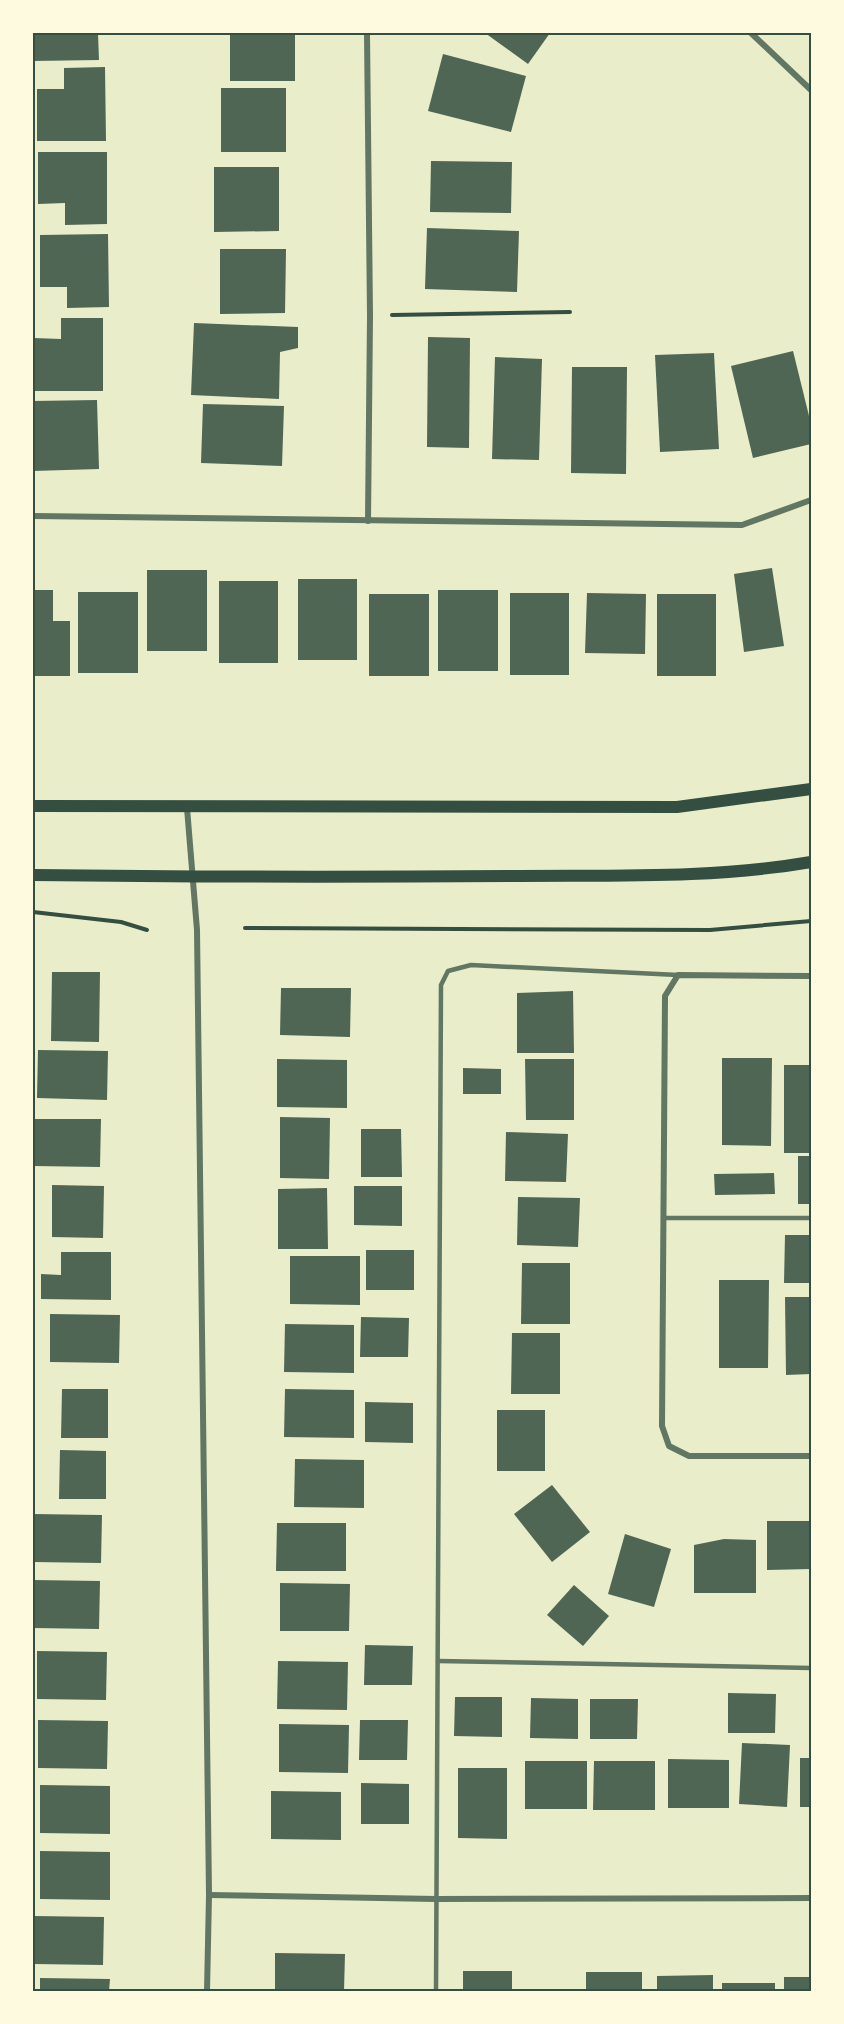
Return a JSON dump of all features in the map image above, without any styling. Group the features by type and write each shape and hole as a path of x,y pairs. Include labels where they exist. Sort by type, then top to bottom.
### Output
{"main road":[{"path":"33,806 678,807 811,789"},
{"path":"33,875 192,877 677,874 775,868 811,862"}],"street":[{"path":"367,33 370,316 368,521"},
{"path":"751,33 811,90"},
{"path":"33,516 742,525 811,500"},
{"path":"187,808 197,930 209,1895 207,1991"},
{"path":"811,976 678,975 665,996 662,1426 669,1446 689,1456 811,1456"},
{"path":"209,1895 436,1899 811,1898"}],"lane":[{"path":"436,1991 441,986 447,971 471,965 678,975"},
{"path":"663,1218 811,1218"},
{"path":"438,1661 811,1668"}],"path":[{"path":"370,316 570,312"},
{"path":"33,912 121,922 147,930"},
{"path":"245,928 710,930 811,921"}],"building":[{"path":"33,33 98,33 99,60 33,61"},
{"path":"230,33 295,33 295,81 230,81"},
{"path":"485,33 550,33 528,64"},
{"path":"443,54 526,76 511,132 428,111"},
{"path":"105,67 106,141 37,141 37,89 64,89 64,68"},
{"path":"221,88 286,88 286,152 221,152"},
{"path":"38,152 107,152 107,224 65,225 65,203 38,204"},
{"path":"431,161 512,162 511,213 430,212"},
{"path":"214,167 279,167 279,231 214,232"},
{"path":"427,228 519,231 517,292 425,289"},
{"path":"108,234 109,307 67,308 67,287 40,287 40,235"},
{"path":"220,249 286,249 285,313 220,314"},
{"path":"61,318 103,318 103,391 34,391 34,338 61,339"},
{"path":"194,323 298,327 298,348 280,352 279,399 191,395"},
{"path":"428,337 470,338 469,448 427,447"},
{"path":"793,351 811,424 811,444 753,458 731,366"},
{"path":"714,353 719,449 660,452 655,355"},
{"path":"495,357 542,359 539,460 492,459"},
{"path":"572,367 627,367 626,474 571,473"},
{"path":"97,400 99,469 33,471 33,401"},
{"path":"203,404 284,406 282,466 201,463"},
{"path":"772,568 784,646 744,652 734,574"},
{"path":"147,570 207,570 207,651 147,651"},
{"path":"298,579 357,579 357,660 298,660"},
{"path":"219,581 278,581 278,663 219,663"},
{"path":"33,590 53,590 53,621 70,621 70,676 33,676"},
{"path":"438,590 498,590 498,671 438,671"},
{"path":"78,592 138,592 138,673 78,673"},
{"path":"510,593 569,593 569,675 510,675"},
{"path":"587,593 646,594 645,654 585,653"},
{"path":"369,594 429,594 429,676 369,676"},
{"path":"657,594 716,594 716,676 657,676"},
{"path":"52,972 100,972 99,1042 51,1041"},
{"path":"281,988 351,988 350,1037 280,1035"},
{"path":"573,991 574,1053 517,1053 517,993"},
{"path":"38,1050 108,1051 107,1100 37,1098"},
{"path":"722,1058 772,1058 771,1146 722,1145"},
{"path":"277,1059 347,1060 347,1108 277,1107"},
{"path":"525,1059 574,1059 574,1120 526,1120"},
{"path":"784,1065 811,1065 811,1153 784,1153"},
{"path":"463,1068 501,1069 501,1094 463,1094"},
{"path":"280,1117 330,1118 329,1179 280,1178"},
{"path":"33,1119 101,1119 100,1167 33,1166"},
{"path":"361,1129 401,1129 402,1177 361,1177"},
{"path":"506,1132 568,1134 566,1182 505,1181"},
{"path":"798,1156 811,1156 811,1204 798,1204"},
{"path":"774,1173 775,1194 715,1195 714,1174"},
{"path":"52,1185 104,1186 103,1238 52,1237"},
{"path":"354,1186 402,1186 402,1226 354,1225"},
{"path":"327,1188 328,1249 278,1249 278,1189"},
{"path":"518,1197 580,1198 578,1247 517,1245"},
{"path":"785,1235 811,1235 811,1283 784,1283"},
{"path":"366,1250 414,1250 414,1290 366,1290"},
{"path":"61,1252 111,1252 111,1300 41,1299 41,1274 61,1275"},
{"path":"290,1256 360,1256 360,1305 290,1304"},
{"path":"522,1263 570,1263 570,1324 521,1324"},
{"path":"719,1280 769,1280 768,1368 719,1368"},
{"path":"785,1297 811,1297 811,1374 786,1375"},
{"path":"50,1314 120,1315 119,1363 50,1362"},
{"path":"361,1317 409,1318 408,1357 360,1357"},
{"path":"285,1324 354,1325 354,1373 284,1372"},
{"path":"512,1333 560,1333 560,1394 511,1394"},
{"path":"62,1389 108,1389 108,1438 61,1438"},
{"path":"285,1389 354,1390 354,1438 284,1437"},
{"path":"365,1402 413,1403 413,1443 365,1442"},
{"path":"497,1410 545,1410 545,1471 497,1471"},
{"path":"60,1450 106,1451 106,1499 59,1499"},
{"path":"295,1459 364,1460 364,1508 294,1507"},
{"path":"552,1485 590,1532 552,1562 514,1514"},
{"path":"33,1514 102,1515 101,1563 33,1562"},
{"path":"767,1521 811,1521 811,1569 767,1570"},
{"path":"277,1523 346,1523 346,1571 276,1571"},
{"path":"625,1534 671,1549 654,1607 608,1594"},
{"path":"724,1539 756,1540 756,1593 694,1593 694,1545"},
{"path":"33,1580 100,1581 99,1629 33,1628"},
{"path":"280,1583 350,1584 349,1631 280,1631"},
{"path":"574,1585 609,1616 583,1646 547,1615"},
{"path":"365,1645 413,1646 412,1685 364,1685"},
{"path":"37,1651 107,1652 106,1700 37,1699"},
{"path":"278,1661 348,1662 347,1710 277,1709"},
{"path":"728,1693 776,1694 775,1733 728,1733"},
{"path":"455,1697 502,1697 502,1737 454,1736"},
{"path":"531,1698 578,1699 578,1739 530,1738"},
{"path":"590,1699 638,1699 637,1739 590,1739"},
{"path":"38,1720 108,1721 107,1769 38,1768"},
{"path":"360,1720 408,1720 407,1760 359,1760"},
{"path":"279,1724 349,1725 348,1773 279,1772"},
{"path":"742,1743 790,1745 787,1807 739,1804"},
{"path":"800,1758 811,1758 811,1807 800,1807"},
{"path":"668,1759 729,1760 729,1808 668,1808"},
{"path":"525,1761 587,1761 587,1809 525,1809"},
{"path":"594,1761 655,1761 655,1810 593,1810"},
{"path":"458,1768 507,1768 507,1839 458,1838"},
{"path":"361,1783 409,1784 409,1824 361,1824"},
{"path":"40,1785 110,1786 110,1834 40,1833"},
{"path":"271,1791 341,1792 341,1840 271,1839"},
{"path":"40,1851 110,1852 110,1900 40,1899"},
{"path":"34,1916 104,1917 103,1965 34,1964"},
{"path":"275,1953 345,1954 344,1991 275,1991"},
{"path":"463,1971 512,1971 512,1991 463,1991"},
{"path":"586,1972 642,1972 642,1991 586,1991"},
{"path":"713,1975 713,1991 657,1991 657,1976"},
{"path":"784,1977 811,1977 811,1991 784,1991"},
{"path":"40,1978 110,1979 109,1991 40,1991"},
{"path":"722,1983 775,1983 775,1991 722,1991"}]}
